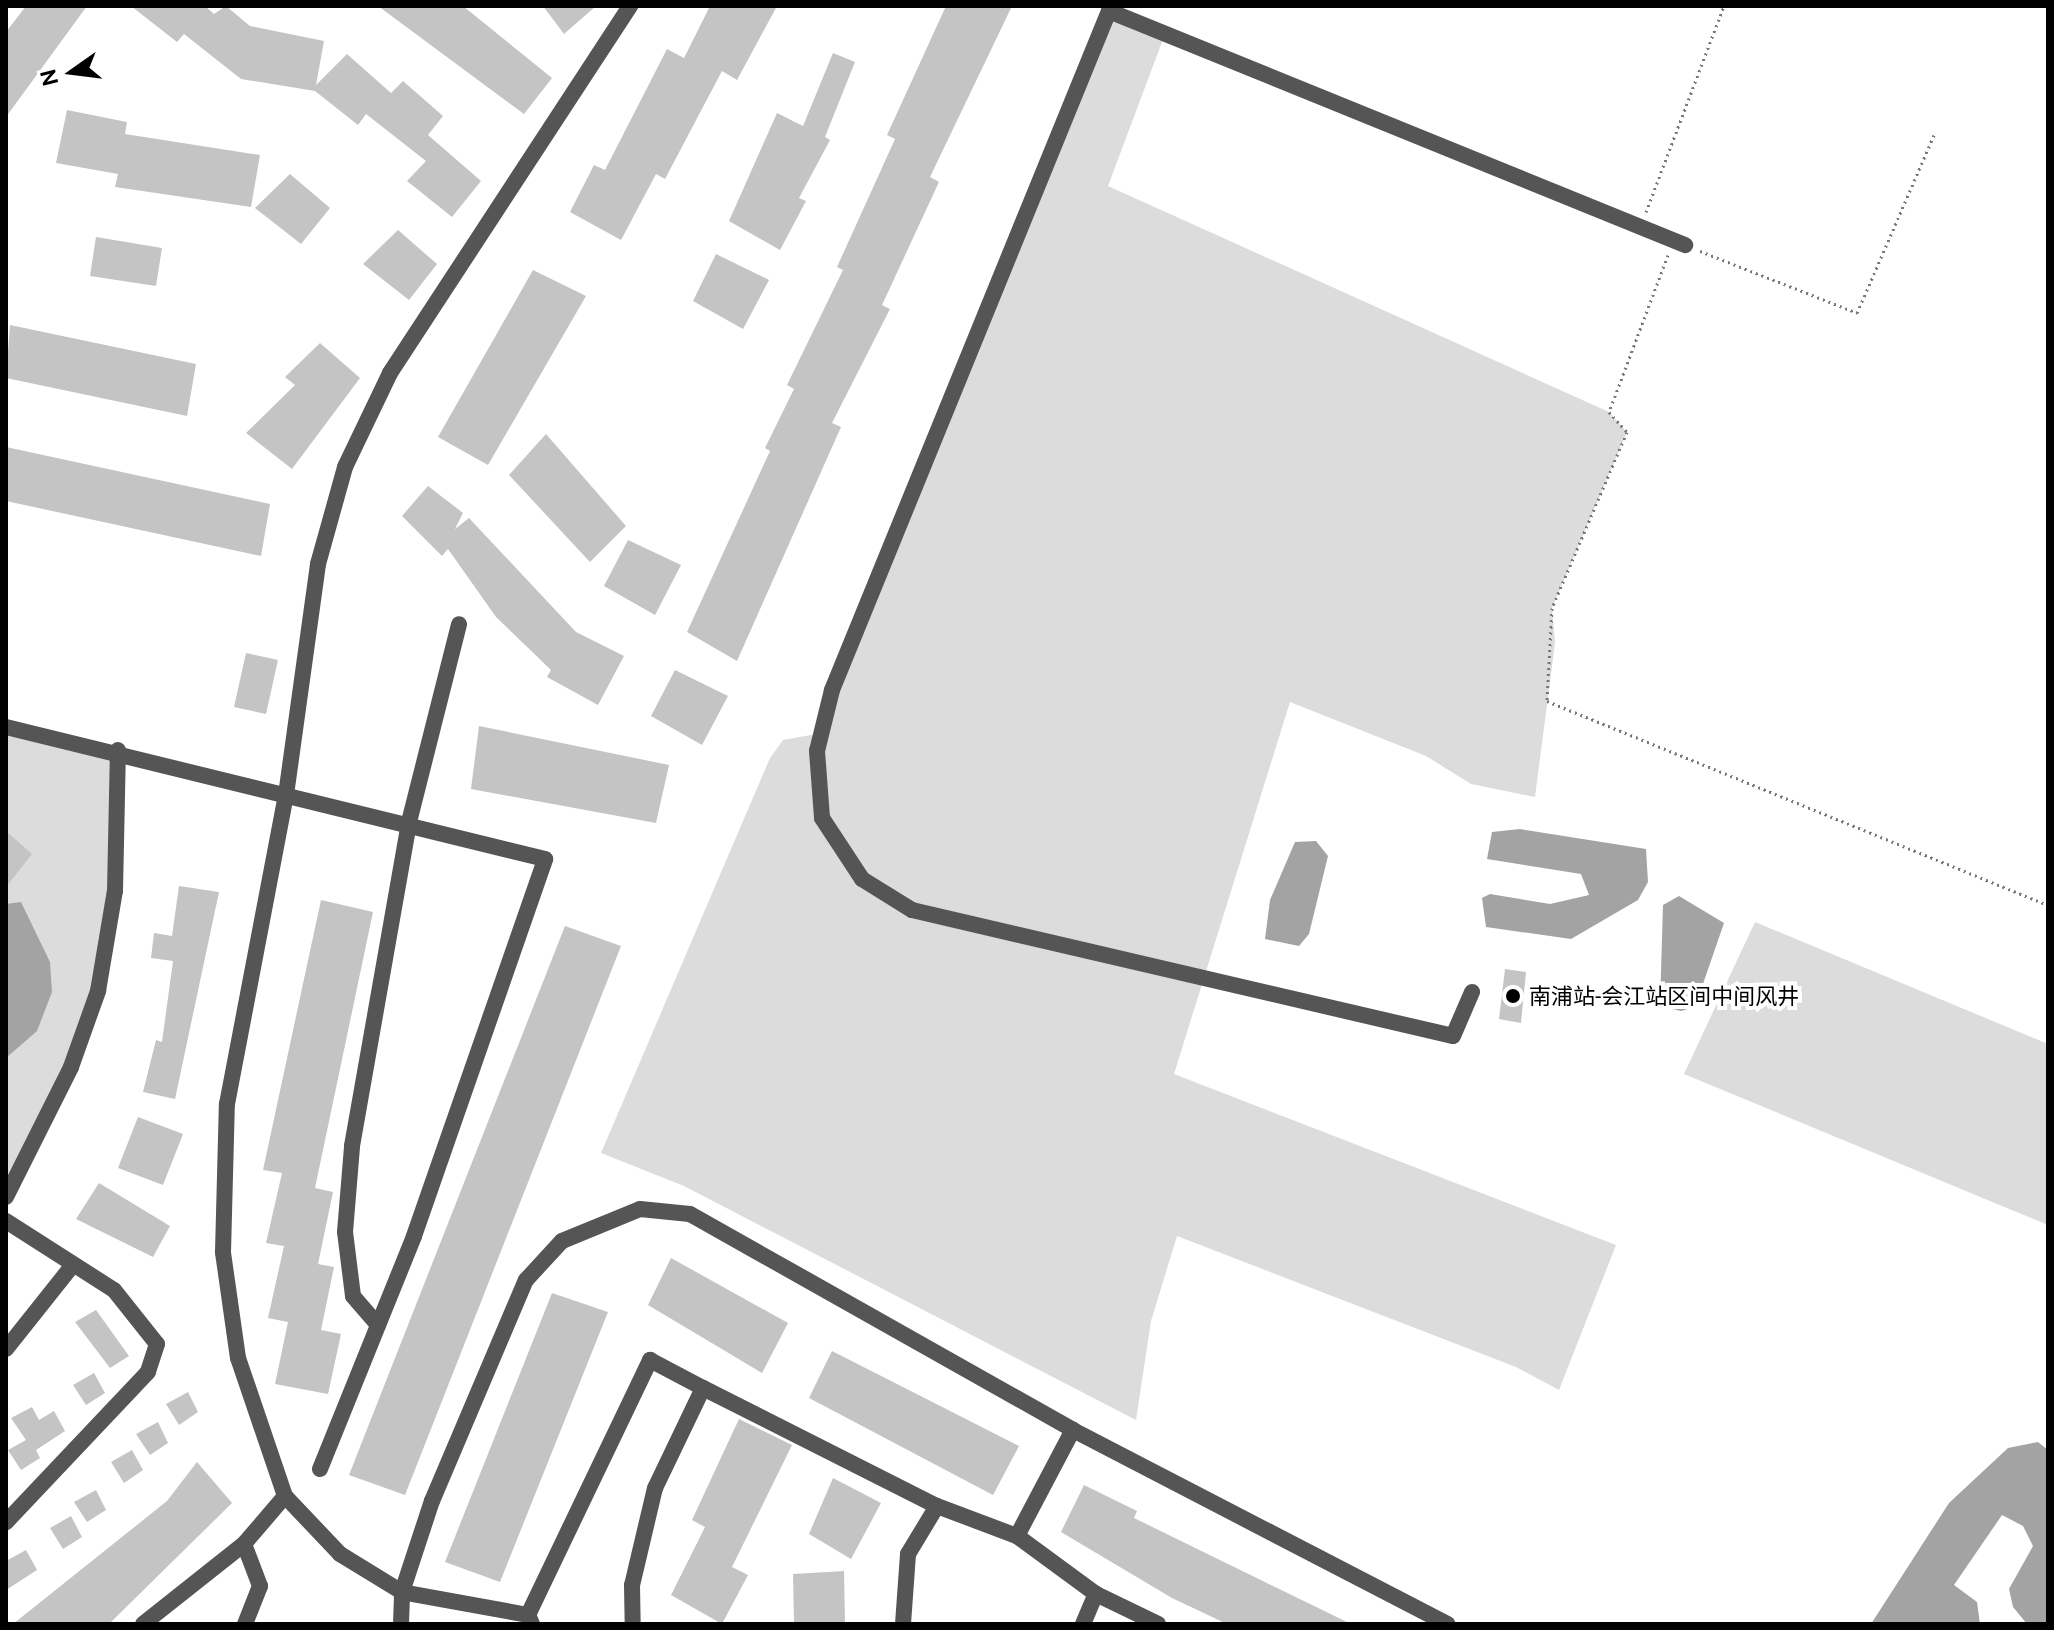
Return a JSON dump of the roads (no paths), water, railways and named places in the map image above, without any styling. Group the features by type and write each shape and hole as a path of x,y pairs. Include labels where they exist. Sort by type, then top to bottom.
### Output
{"street":[{"path":"630,6 390,373 345,467 318,564 286,795 227,1104 223,1252 238,1358 285,1496 340,1554 402,1592 530,1620 650,1360 937,1506 1017,1536 1096,1594 1158,1624"},
{"path":"1472,992 1453,1036 912,910 862,879 822,818 817,751 832,690 1110,9 1679,243"},
{"path":"378,1325 353,1296 345,1232 409,822 459,624"},
{"path":"6,727 118,750 545,859 378,1325 320,1469"},
{"path":"6,1197 71,1067 98,991 115,891 118,750"},
{"path":"401,1624 402,1592 526,1280 562,1241 640,1209 690,1214 1073,1430 1448,1624"},
{"path":"6,1221 114,1290 157,1344 148,1372 6,1522"},
{"path":"6,1349 72,1266"},
{"path":"633,1624 632,1585 655,1488 703,1388"},
{"path":"1017,1536 1073,1430"},
{"path":"143,1624 244,1544 285,1496"},
{"path":"903,1624 908,1554 937,1506"},
{"path":"244,1544 260,1586 245,1624"},
{"path":"1083,1624 1096,1594"}],"place":[{"name":"南浦站-会江站区间中间风井","path":"1513,996"}]}
